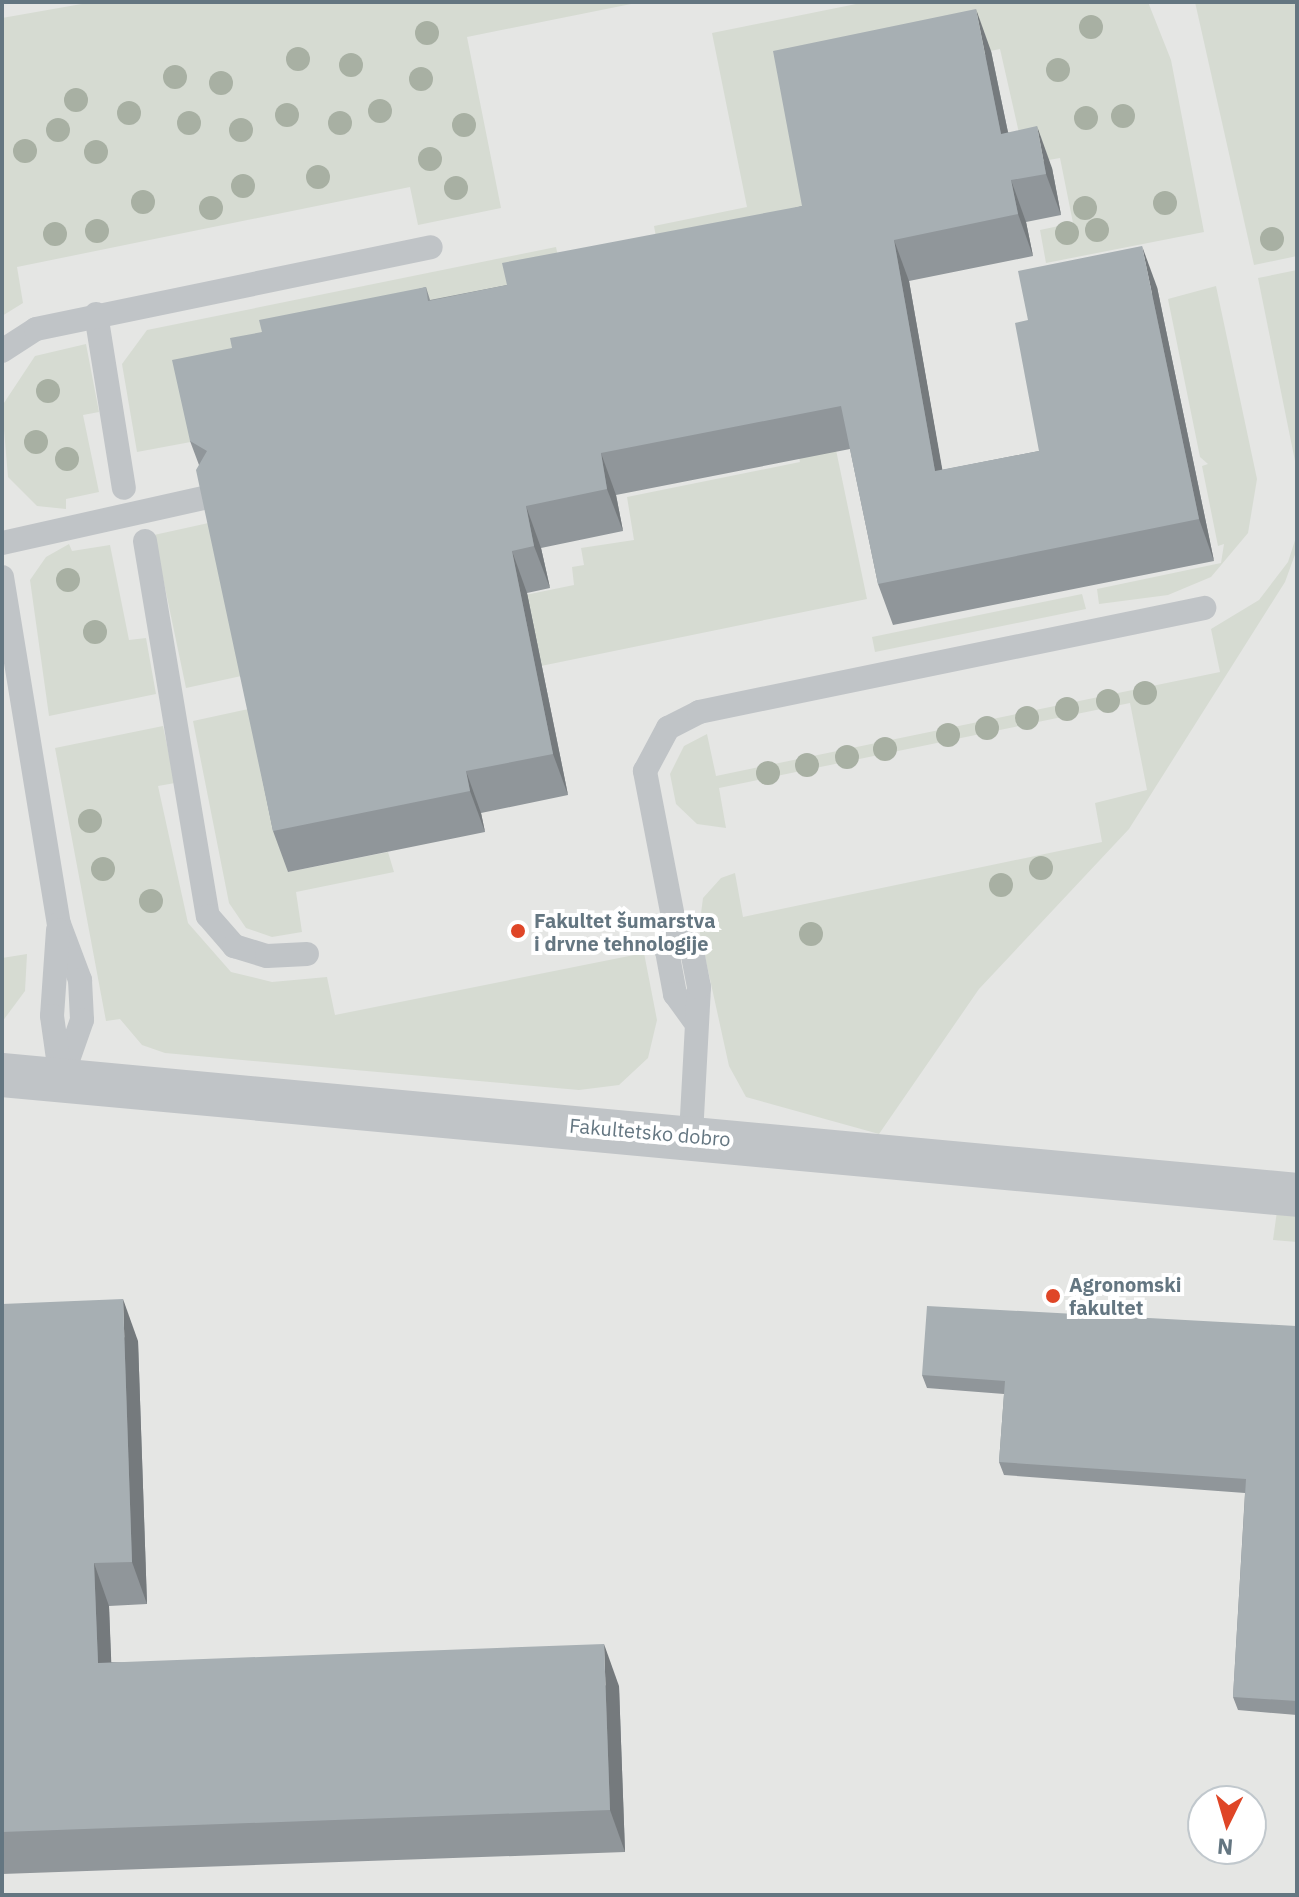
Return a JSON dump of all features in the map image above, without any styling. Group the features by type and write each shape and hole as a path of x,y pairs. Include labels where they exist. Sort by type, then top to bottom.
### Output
{"street":[{"name":"Fakultetsko dobro","path":"2,1075 691,1135 1297,1195"}],"lane":[{"path":"2,351 36,329 96,314 431,247"},
{"path":"96,314 124,488"},
{"path":"2,543 208,497"},
{"path":"145,541 208,916 234,946 267,956 307,954"},
{"path":"2,577 59,924 80,980 82,1020 61,1080"},
{"path":"691,1135 694,1020 699,987 691,946 674,922 645,771 658,741 684,716 1204,608"}],"shaded area":[{"name":"Fakultet šumarstva i drvne tehnologije","path":"2,2 1297,2 1297,1895 2,1895"},
{"path":"93,2 641,2 467,37 501,208 418,225 410,187 17,267 23,303 2,316 2,18"},
{"path":"866,2 1148,2 1171,60 1204,232 1046,263 1040,230 1073,223 1060,158 1026,164 1000,49 788,93 826,290 663,276 654,226 747,207 712,33"},
{"path":"1195,2 1297,2 1297,256 1254,265"},
{"path":"556,247 566,295 196,441 137,452 122,364 147,330"},
{"path":"1297,270 1297,471 1258,278"},
{"path":"1216,286 1257,479 1248,533 1211,577 1168,595 1099,604 1097,589 1221,563 1224,544 1218,546 1202,466 1208,464 1200,457 1168,299"},
{"path":"86,344 99,412 83,415 99,492 66,499 66,509 37,506 8,477 2,406 35,356"},
{"path":"814,344 867,599 492,676 496,601 574,585 572,567 584,565 581,548 634,540 627,497 800,462 776,353"},
{"path":"213,522 246,675 186,688 154,535"},
{"path":"1297,534 1297,549 1285,582 1129,829 979,989 879,1134 746,1097 729,1066 699,929 703,898 721,878 735,873 743,917 1102,842 1095,803 1147,790 1130,703 719,788 726,828 697,824 676,804 670,774 684,746 707,734 716,776 1220,672 1211,629 1259,600 1288,562"},
{"path":"69,544 72,551 110,545 129,640 146,638 156,694 49,716 30,580 46,557"},
{"path":"1082,594 1086,609 875,652 872,637"},
{"path":"253,708 288,872 388,852 394,872 296,892 302,932 272,937 246,928 229,903 193,721"},
{"path":"163,726 175,783 158,786 188,923 231,972 272,982 327,977 335,1015 644,953 657,1020 648,1058 619,1085 579,1090 165,1053 142,1045 120,1019 106,1021 55,748"},
{"path":"27,954 25,991 2,1022 2,958"},
{"path":"1277,1211 1297,1213 1297,1242 1273,1240"}],"building":[{"path":"976,9 1001,134 1037,126 1046,174 1011,180 1018,214 894,240 935,471 1039,451 1015,323 1028,320 1018,271 1142,246 1199,519 878,584 841,406 601,453 607,489 526,506 534,546 512,551 553,754 466,771 470,791 273,831 196,470 207,451 190,441 172,360 232,348 230,338 262,332 259,320 426,287 428,301 507,285 502,263 802,206 773,51"},
{"path":"123,1299 132,1562 94,1563 98,1663 604,1644 610,1810 2,1832 2,1304"},
{"path":"927,1306 1296,1326 1297,1308 1297,1701 1233,1697 1246,1479 999,1462 1005,1381 922,1375"}],"place":[{"name":"Fakultet šumarstva i drvne tehnologije","path":"518,931"},
{"name":"Agronomski fakultet","path":"1053,1296"}]}
